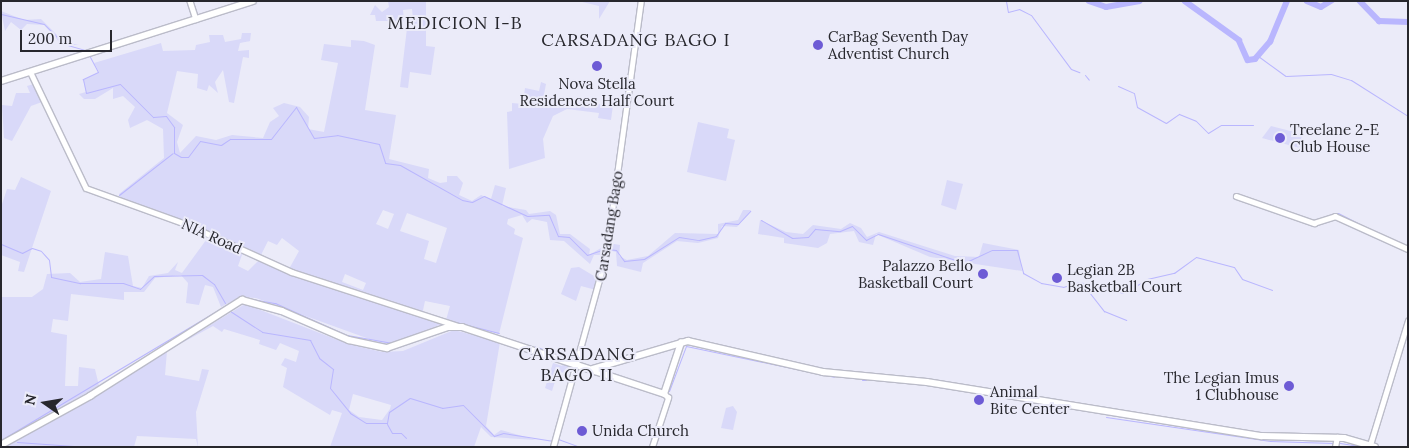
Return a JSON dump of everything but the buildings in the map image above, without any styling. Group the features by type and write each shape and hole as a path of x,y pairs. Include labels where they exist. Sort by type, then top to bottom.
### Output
{"main road":[{"path":"1,81 90,56 252,1"},
{"path":"1,445 90,396 242,300 275,308 348,340 387,348 458,326 577,365 606,370 664,394 681,342"},
{"path":"606,370 681,342 823,372 926,382 1182,425 1269,437 1337,437 1372,446"}],"street":[{"path":"190,1 196,20"},
{"name":"Carsadang Bago","path":"553,447 606,255 641,1"},
{"name":"NIA Road","path":"31,73 86,188 186,224 292,272 458,326"},
{"path":"1236,196 1314,223 1335,216 1408,249"},
{"path":"1372,446 1408,321"},
{"path":"652,447 668,398 664,394"},
{"path":"1336,446 1337,437"}],"shaded area":[{"path":"388,1 426,1 426,46 435,47 431,75 410,72 408,88 400,87 407,28 414,28 412,9 403,10 404,21 376,21 375,15 370,15 375,5 382,12 389,7"},
{"path":"578,1 610,1 599,19 599,6"},
{"path":"1,11 24,20 41,19 64,42 79,45 62,45 44,25 27,24 21,30 11,22 5,31"},
{"path":"242,33 251,33 250,41 240,43 238,51 249,50 249,58 243,57 234,103 229,102 223,70 215,82 218,93 209,85 207,91 197,88 198,74 177,71 167,113 183,125 177,142 180,153 196,136 216,140 232,135 263,138 270,122 279,116 273,108 284,103 300,107 309,117 308,129 324,132 338,63 321,60 324,44 351,47 351,40 364,41 375,45 365,110 396,115 389,159 429,169 428,178 440,183 447,182 447,176 457,176 463,183 459,195 472,201 481,195 491,199 495,185 506,188 502,206 526,210 529,214 550,211 556,215 560,234 570,234 590,249 589,255 601,248 603,255 594,255 590,264 564,241 550,240 547,222 532,219 527,223 522,215 508,219 507,224 515,229 514,234 523,238 499,334 446,320 450,306 425,301 422,315 289,269 299,251 282,238 277,245 268,241 260,257 121,199 119,194 164,158 163,129 147,120 130,128 128,120 135,107 123,96 113,99 113,88 95,99 84,99 79,94 86,92 83,80 99,72 94,63 161,43 163,51 195,50 196,45 210,42 209,35 223,35 225,42 241,39","holes":["383,210 394,214 388,229 376,224","407,213 447,228 436,263 424,259 429,241 400,231","345,274 366,283 363,290 342,282"]},
{"path":"541,82 546,84 543,100 613,105 611,120 598,118 599,113 567,109 553,116 543,139 545,158 509,169 507,112 512,111 512,103 523,104 525,88 539,91"},
{"path":"34,84 42,102 31,106 12,141 4,138 2,105 12,106 16,93 30,93 27,86"},
{"path":"698,122 729,129 727,138 735,140 726,181 687,172"},
{"path":"1271,126 1302,134 1300,148 1262,138"},
{"path":"21,177 51,191 24,272 18,271 20,262 1,255 2,204 7,189 15,190"},
{"path":"947,180 963,184 956,210 941,205"},
{"path":"743,210 751,210 737,227 722,226 718,238 698,243 677,241 643,263 641,272 617,266 616,252 608,250 609,243 620,245 619,256 627,260 648,256 675,233 718,234 718,224 738,220"},
{"path":"760,220 786,232 803,234 813,225 841,229 850,223 861,228 867,237 879,232 955,256 979,257 983,243 1019,250 1022,271 930,257 876,234 873,245 859,242 854,231 830,234 827,243 818,248 784,243 784,238 758,234"},
{"path":"209,236 243,252 238,266 248,271 259,260 443,323 406,341 383,344 256,298 240,297 221,307 213,287 205,285 199,305 186,303 188,283 181,275 155,278 144,292 124,292 124,300 71,294 68,321 53,319 51,332 67,335 65,386 78,386 79,367 95,369 99,386 1,441 1,297 32,297 43,289 47,274 70,273 80,282 101,279 105,252 128,256 133,286 142,288 149,276 168,273 178,262 175,270 182,273"},
{"path":"579,267 599,279 596,290 581,286 576,301 561,294 571,268"},
{"path":"245,304 348,344 382,352 403,351 454,330 500,342 486,426 494,435 501,430 536,440 491,437 481,427 474,447 330,447 342,413 332,410 330,415 283,387 287,368 281,365 285,358 296,362 299,351 280,343 276,350 259,344 260,340 224,329 222,332 213,326 169,350","holes":["353,394 391,405 382,420 359,417 349,410"]},
{"path":"167,351 165,375 199,381 202,369 209,370 196,412 198,447 196,439 137,436 134,447 6,447"},
{"path":"564,362 569,364 566,373 558,372 552,391 545,388 553,363 562,366"},
{"path":"733,406 737,412 733,430 721,428 726,408"}],"waterway":[{"path":"1006,1 1008,12 1019,9 1031,15 1071,69 1079,72"},
{"path":"1089,1 1106,7 1139,1"},
{"path":"1185,1 1239,40 1248,60 1255,59 1270,42 1287,1"},
{"path":"1307,1 1321,7 1331,1"},
{"path":"1360,1 1379,21 1408,22"},
{"path":"1,14 44,24 64,44 88,51"},
{"path":"89,55 98,72 83,79 86,93 120,84 153,117 166,116 174,127 174,153 181,157 188,157 200,141 221,145 230,139 271,139 296,107 314,138 337,135 379,144 385,163 400,165 462,200 472,202 484,196 527,216 549,215 558,236 569,237 587,255 604,249"},
{"path":"1258,56 1286,76 1331,74 1351,80 1408,116"},
{"path":"1085,75 1089,80"},
{"path":"1118,86 1134,93 1137,107 1166,123 1179,114 1196,121 1208,133 1221,125 1253,125"},
{"path":"119,195 173,153"},
{"path":"116,201 143,211"},
{"path":"608,249 616,250 624,261 644,259 679,237 699,240 716,236 725,223 738,224 750,211"},
{"path":"1314,220 1338,213 1373,231"},
{"path":"761,220 792,238 808,237 815,229 840,231 852,226 866,240 878,234 964,263 992,250 1017,250 1023,273 1041,283 1063,287 1079,282 1124,293 1147,279 1174,273 1196,257 1234,267 1242,279 1272,290"},
{"path":"184,226 194,230"},
{"path":"217,240 298,276"},
{"path":"1,244 22,253 32,248 41,251 49,260 51,277 80,283 123,283 140,289 154,276 202,275 214,284 225,303"},
{"path":"1082,283 1104,311 1126,320"},
{"path":"1,440 240,297 275,303 347,335 392,343"},
{"path":"230,311 262,332 310,340 319,358 333,369 330,388 350,413 366,423 387,423 389,412 410,398 442,408 463,405 494,436 503,433 553,441"},
{"path":"432,316 499,333"},
{"path":"535,346 550,352"},
{"path":"669,391 686,346 834,377"},
{"path":"552,353 559,355"},
{"path":"560,356 576,361"},
{"path":"607,371 649,386"},
{"path":"1036,405 1062,410"},
{"path":"1106,417 1270,441 1333,443"},
{"path":"387,424 392,433 401,433 406,438"},
{"path":"558,439 580,447"},
{"path":"17,442 88,447"},
{"path":"1340,443 1364,447"}],"place":[{"name":"CarBag Seventh Day Adventist Church","path":"818,45"},
{"name":"Nova Stella Residences Half Court","path":"597,66"},
{"name":"Treelane 2-E Club House","path":"1280,138"},
{"name":"Palazzo Bello Basketball Court","path":"983,274"},
{"name":"Legian 2B Basketball Court","path":"1057,278"},
{"name":"The Legian Imus 1 Clubhouse","path":"1289,386"},
{"name":"Animal Bite Center","path":"979,400"},
{"name":"Unida Church","path":"582,431"}],"district":[{"name":"MEDICION I-B","path":"455,23"},
{"name":"CARSADANG BAGO I","path":"636,40"},
{"name":"CARSADANG BAGO II","path":"577,365"}]}
